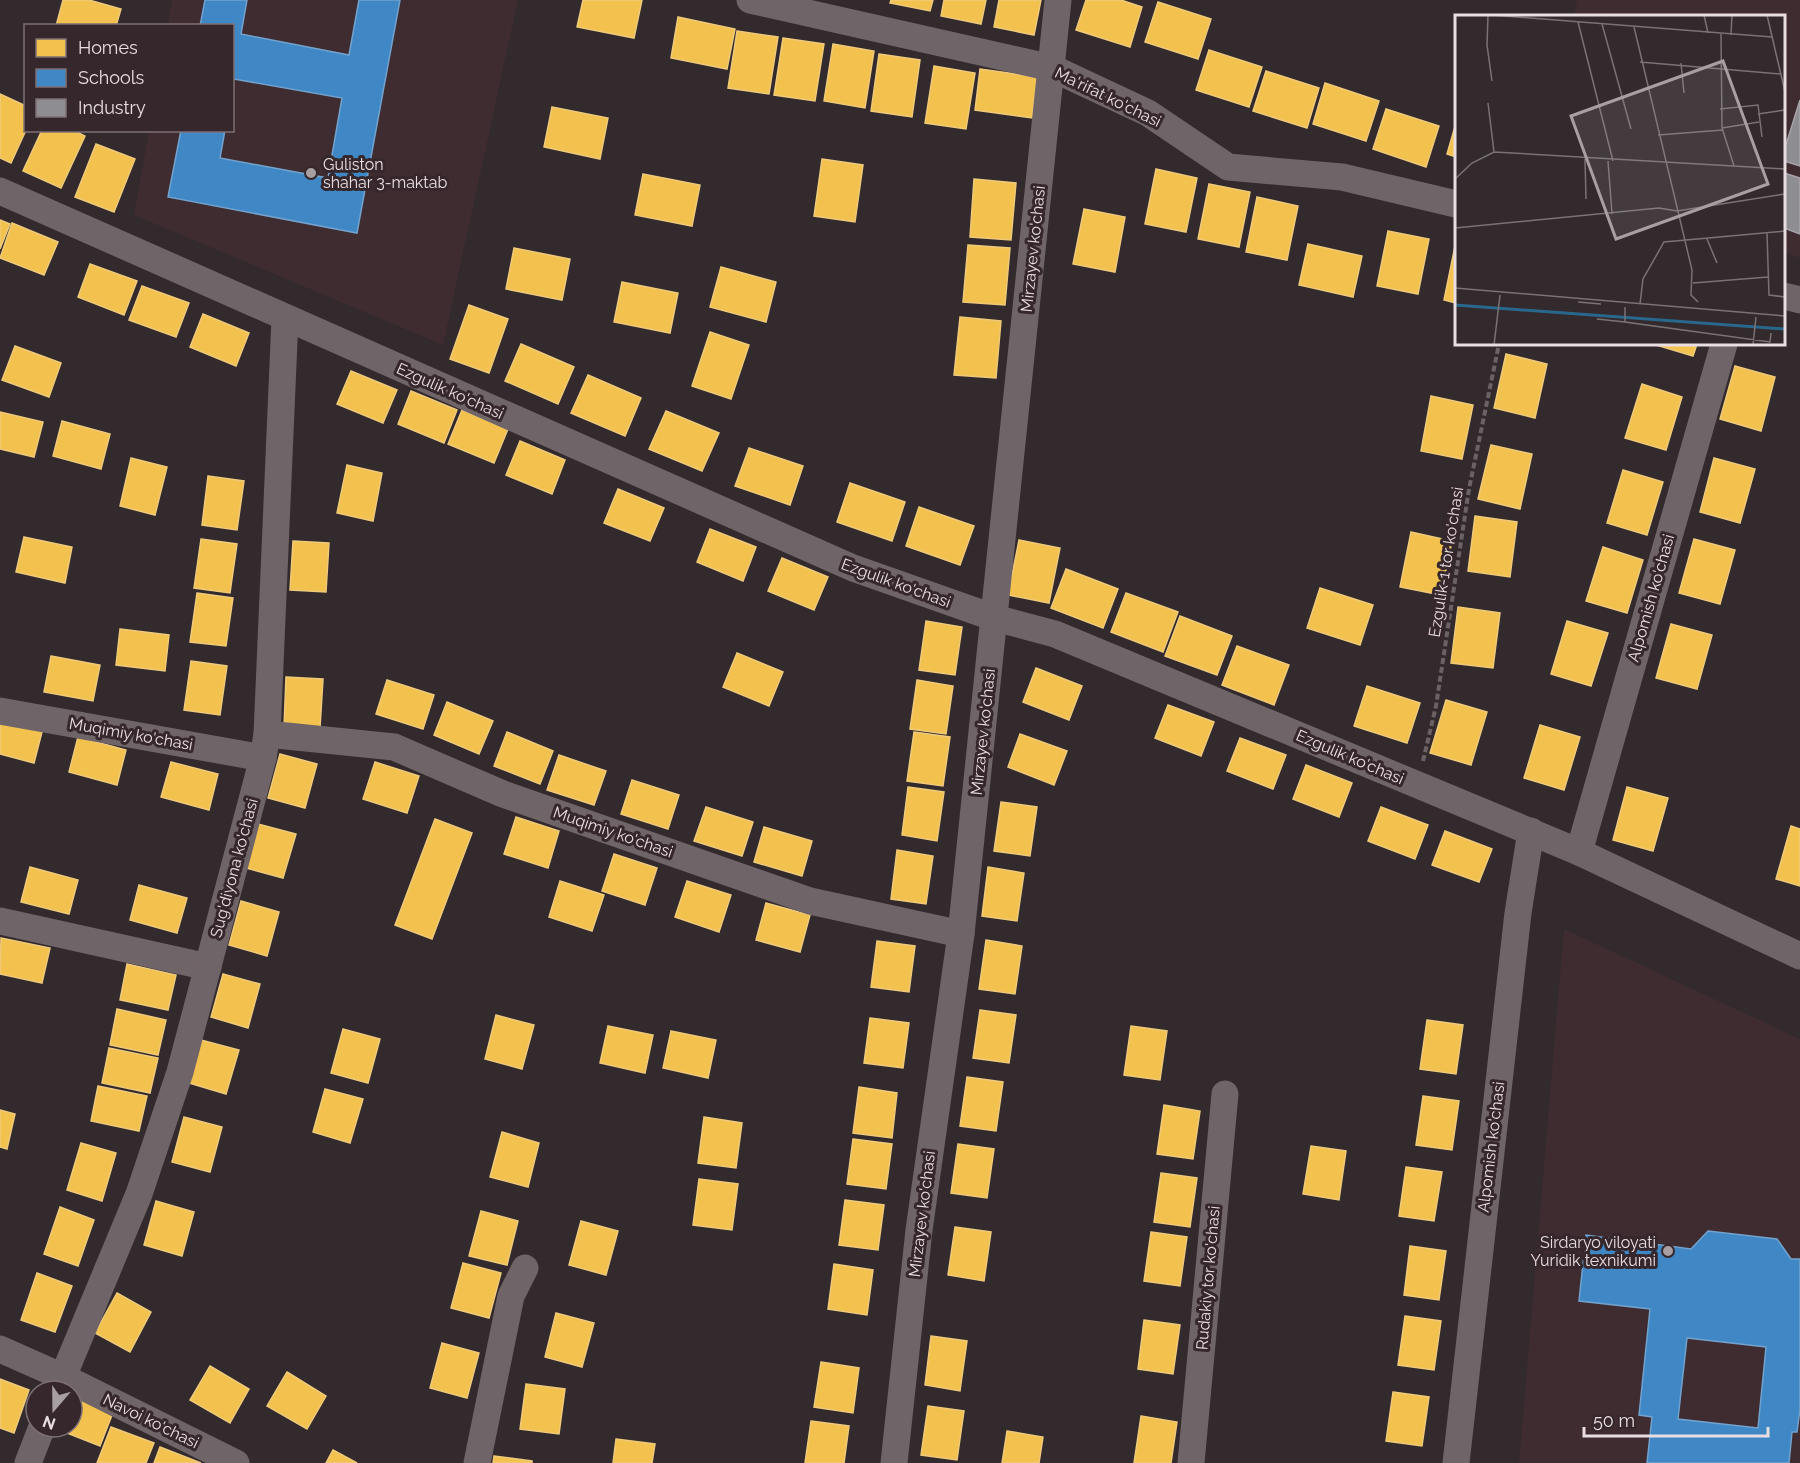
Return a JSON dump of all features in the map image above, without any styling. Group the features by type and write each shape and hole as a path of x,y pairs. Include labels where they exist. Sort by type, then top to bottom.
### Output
{"street":[{"name":"Ma'rifat ko'chasi","path":"750,0 1052,68 1148,113 1228,167 1342,177 1455,204"},
{"name":"Mirzayev ko'chasi","path":"894,1463 919,1230 961,934 1058,0"},
{"name":"Ezgulik ko'chasi","path":"0,191 853,568 995,618 1055,634 1532,831 1800,956"},
{"path":"1785,296 1800,300"},
{"name":"Sug'diyona ko'chasi","path":"62,1379 139,1194 180,1072 265,746 285,318"},
{"name":"Alpomish ko'chasi","path":"1579,852 1724,345"},
{"name":"Muqimiy ko'chasi","path":"0,711 265,746 394,747 503,794 810,901 961,934"},
{"name":"Alpomish ko'chasi","path":"1456,1463 1518,914 1532,831"},
{"path":"0,921 208,967"},
{"name":"Rudakiy tor ko'chasi","path":"1191,1463 1225,1094"},
{"path":"477,1463 511,1296 525,1268"},
{"name":"Navoi ko'chasi","path":"0,1349 51,1379"},
{"name":"Navoi ko'chasi","path":"84,1395 236,1463"},
{"path":"28,1463 37,1439"}],"path":[{"name":"Ezgulik-1 tor ko'chasi","path":"1418,785 1436,706 1469,489 1499,345"}],"shaded area":[{"name":"Guliston shahar 3-maktab","path":"172,0 518,0 443,345 134,215 149,132 234,132 234,24 168,24"},
{"path":"1577,0 1800,0 1800,258 1785,252 1785,15 1574,15"},
{"name":"Sirdaryo viloyati Yuridik texnikumi","path":"1564,929 1800,1039 1800,1463 1519,1463"}],"building: Homes":[{"path":"63,0 89,0 121,9 117,24 57,24"},
{"path":"583,0 642,0 634,38 577,27"},
{"path":"891,0 933,0 930,11 890,3"},
{"path":"944,0 986,0 981,24 941,16"},
{"path":"999,0 1041,0 1034,35 994,27"},
{"path":"1086,0 1121,0 1142,7 1130,47 1076,30"},
{"path":"1158,2 1211,19 1198,59 1145,42"},
{"path":"678,17 735,29 727,69 671,58"},
{"path":"737,31 778,37 769,94 728,88"},
{"path":"783,38 824,44 815,101 774,95"},
{"path":"833,44 874,51 865,108 824,101"},
{"path":"1209,50 1262,67 1249,107 1196,90"},
{"path":"879,54 920,60 912,117 871,111"},
{"path":"934,66 975,73 966,129 925,123"},
{"path":"980,69 1037,77 1032,118 975,110"},
{"path":"1266,71 1319,88 1307,128 1253,111"},
{"path":"1325,83 1379,101 1366,141 1313,124"},
{"path":"0,94 24,105 25,132 11,163 0,158"},
{"path":"552,107 608,118 600,159 544,147"},
{"path":"1386,109 1439,126 1426,167 1373,149"},
{"path":"1455,126 1455,157 1447,154"},
{"path":"41,132 77,132 85,136 61,188 23,171"},
{"path":"96,144 135,159 114,212 75,197"},
{"path":"822,159 863,165 855,222 814,216"},
{"path":"1156,169 1197,178 1186,232 1145,224"},
{"path":"643,174 700,185 692,226 635,215"},
{"path":"974,179 1016,183 1011,240 970,237"},
{"path":"1209,184 1250,192 1239,247 1198,239"},
{"path":"1257,197 1298,206 1287,260 1246,252"},
{"path":"1084,209 1125,217 1115,272 1073,264"},
{"path":"0,220 10,224 0,249"},
{"path":"12,223 58,242 44,275 0,258"},
{"path":"1388,231 1429,239 1418,294 1377,286"},
{"path":"1308,244 1362,256 1353,297 1299,285"},
{"path":"968,245 1010,248 1005,305 963,302"},
{"path":"1455,246 1455,303 1444,300"},
{"path":"514,248 570,259 562,300 506,289"},
{"path":"90,264 137,281 124,315 78,297"},
{"path":"721,267 776,282 766,322 710,307"},
{"path":"622,282 678,293 670,333 614,322"},
{"path":"142,286 189,303 176,337 129,320"},
{"path":"469,305 508,319 489,373 450,359"},
{"path":"203,314 249,333 236,366 190,347"},
{"path":"960,317 1001,321 996,378 954,375"},
{"path":"710,332 749,345 731,399 692,386"},
{"path":"521,344 574,367 558,404 505,381"},
{"path":"1656,345 1697,345 1693,356"},
{"path":"15,346 61,363 49,397 2,380"},
{"path":"1506,354 1547,364 1535,418 1494,408"},
{"path":"1735,366 1775,377 1761,431 1720,419"},
{"path":"351,371 397,390 383,423 337,404"},
{"path":"588,375 641,398 625,436 571,413"},
{"path":"1642,384 1682,397 1666,450 1625,438"},
{"path":"411,391 457,410 444,443 398,424"},
{"path":"1431,396 1473,405 1462,459 1421,451"},
{"path":"462,410 508,429 494,463 448,444"},
{"path":"666,411 719,433 702,471 649,449"},
{"path":"0,412 43,422 34,457 0,449"},
{"path":"62,421 110,434 101,469 53,456"},
{"path":"520,441 565,460 552,494 506,475"},
{"path":"1491,445 1532,454 1520,509 1478,499"},
{"path":"749,448 803,466 790,505 735,486"},
{"path":"131,458 167,467 155,515 120,506"},
{"path":"1714,458 1755,469 1740,523 1700,512"},
{"path":"347,465 382,473 373,521 337,513"},
{"path":"1623,470 1663,482 1647,535 1607,523"},
{"path":"208,476 244,481 237,530 202,525"},
{"path":"850,483 905,502 892,541 837,522"},
{"path":"618,489 664,508 650,541 604,523"},
{"path":"919,507 974,526 960,565 906,546"},
{"path":"1475,516 1517,522 1510,577 1468,571"},
{"path":"710,529 756,547 743,581 697,562"},
{"path":"1411,532 1452,541 1441,595 1400,587"},
{"path":"24,537 72,547 65,583 16,572"},
{"path":"201,539 237,544 230,593 194,588"},
{"path":"1694,539 1735,550 1720,604 1679,593"},
{"path":"1019,540 1060,548 1049,603 1008,595"},
{"path":"293,541 329,543 326,592 290,590"},
{"path":"1603,547 1643,560 1627,613 1586,601"},
{"path":"782,558 828,577 814,610 768,591"},
{"path":"1066,569 1118,589 1103,628 1051,608"},
{"path":"1320,588 1373,605 1360,645 1307,628"},
{"path":"197,593 233,598 226,646 190,642"},
{"path":"1126,593 1178,612 1163,652 1111,632"},
{"path":"1458,607 1500,613 1493,668 1451,663"},
{"path":"1180,616 1232,636 1217,675 1165,656"},
{"path":"926,621 962,627 955,675 919,670"},
{"path":"1567,621 1608,633 1591,686 1551,674"},
{"path":"1671,624 1712,635 1697,689 1656,678"},
{"path":"120,629 169,635 165,671 116,665"},
{"path":"1237,646 1289,665 1274,705 1222,685"},
{"path":"737,653 783,672 769,706 723,687"},
{"path":"51,656 100,665 93,701 44,692"},
{"path":"191,661 227,666 220,715 184,710"},
{"path":"1036,668 1082,686 1069,720 1023,702"},
{"path":"286,677 323,679 320,728 284,727"},
{"path":"387,680 434,695 423,729 376,714"},
{"path":"917,680 953,686 946,734 910,729"},
{"path":"1367,686 1420,703 1407,743 1354,726"},
{"path":"1446,700 1487,712 1471,765 1430,753"},
{"path":"447,702 493,721 479,754 434,735"},
{"path":"1168,705 1214,722 1201,756 1155,738"},
{"path":"0,717 43,728 34,763 0,754"},
{"path":"1540,725 1580,737 1564,790 1524,778"},
{"path":"507,732 553,751 540,784 494,766"},
{"path":"914,732 950,737 943,786 907,781"},
{"path":"1020,734 1067,751 1054,785 1008,767"},
{"path":"78,737 126,750 117,785 69,772"},
{"path":"1240,738 1286,755 1273,789 1227,771"},
{"path":"280,754 317,764 305,808 268,798"},
{"path":"559,755 606,771 594,805 547,790"},
{"path":"171,762 218,774 209,810 161,797"},
{"path":"375,762 419,776 407,813 363,799"},
{"path":"1306,765 1352,783 1339,817 1293,799"},
{"path":"632,780 679,795 668,829 621,814"},
{"path":"908,787 944,792 937,841 902,835"},
{"path":"1627,787 1668,798 1653,851 1613,840"},
{"path":"1001,802 1037,807 1030,856 994,851"},
{"path":"706,807 753,822 742,856 694,841"},
{"path":"1381,807 1428,825 1415,859 1368,841"},
{"path":"516,817 559,831 548,868 504,854"},
{"path":"435,819 472,833 432,939 395,925"},
{"path":"258,824 296,834 283,878 246,868"},
{"path":"1791,826 1800,829 1800,886 1776,879"},
{"path":"764,827 812,841 802,876 754,862"},
{"path":"1445,831 1492,849 1479,882 1432,865"},
{"path":"897,850 933,856 926,904 891,899"},
{"path":"614,854 657,868 645,905 602,891"},
{"path":"30,867 78,880 69,914 21,902"},
{"path":"988,867 1024,873 1017,921 982,916"},
{"path":"560,881 604,895 592,931 549,917"},
{"path":"687,881 731,895 719,932 675,917"},
{"path":"139,885 187,898 177,933 130,920"},
{"path":"241,901 279,912 267,956 229,945"},
{"path":"766,903 810,915 800,952 756,940"},
{"path":"1,938 50,948 42,983 0,974"},
{"path":"986,940 1022,946 1015,994 979,989"},
{"path":"877,941 915,946 909,992 871,987"},
{"path":"127,964 176,975 168,1010 120,1000"},
{"path":"223,974 260,984 248,1028 211,1017"},
{"path":"117,1009 166,1020 158,1055 110,1045"},
{"path":"980,1010 1016,1015 1009,1063 973,1058"},
{"path":"496,1015 534,1025 522,1069 485,1059"},
{"path":"870,1018 909,1023 903,1068 864,1063"},
{"path":"1427,1020 1463,1025 1456,1074 1420,1069"},
{"path":"608,1026 653,1035 645,1073 600,1063"},
{"path":"1131,1026 1167,1031 1160,1080 1124,1075"},
{"path":"343,1029 380,1039 368,1083 331,1073"},
{"path":"671,1031 716,1040 708,1078 663,1068"},
{"path":"201,1040 239,1050 226,1094 189,1083"},
{"path":"109,1048 158,1058 150,1093 102,1083"},
{"path":"967,1077 1003,1082 996,1131 960,1126"},
{"path":"98,1086 147,1096 139,1131 91,1121"},
{"path":"859,1087 897,1093 892,1138 853,1133"},
{"path":"325,1089 363,1099 350,1143 313,1132"},
{"path":"1423,1096 1459,1101 1452,1150 1416,1145"},
{"path":"1164,1105 1200,1111 1193,1159 1157,1154"},
{"path":"0,1110 15,1114 7,1149 0,1147"},
{"path":"184,1117 222,1127 210,1172 172,1162"},
{"path":"704,1117 742,1123 736,1168 698,1163"},
{"path":"502,1132 539,1143 528,1187 490,1177"},
{"path":"853,1139 892,1144 886,1189 847,1184"},
{"path":"81,1143 116,1153 102,1201 67,1190"},
{"path":"958,1144 994,1149 987,1198 951,1193"},
{"path":"1311,1146 1346,1151 1339,1200 1303,1194"},
{"path":"1406,1167 1442,1172 1434,1221 1399,1216"},
{"path":"1161,1173 1197,1178 1190,1227 1154,1222"},
{"path":"699,1179 738,1184 732,1230 693,1225"},
{"path":"845,1200 884,1205 878,1250 839,1245"},
{"path":"156,1201 194,1212 182,1256 144,1245"},
{"path":"60,1207 94,1220 78,1266 44,1254"},
{"path":"481,1211 518,1221 507,1265 469,1256"},
{"path":"581,1221 618,1231 606,1275 569,1265"},
{"path":"955,1227 991,1232 984,1281 948,1275"},
{"path":"1151,1232 1187,1237 1180,1286 1144,1281"},
{"path":"1410,1246 1446,1251 1439,1300 1404,1295"},
{"path":"463,1263 501,1273 489,1318 451,1308"},
{"path":"834,1264 873,1270 867,1315 828,1309"},
{"path":"37,1273 72,1286 55,1332 21,1320"},
{"path":"117,1293 151,1312 130,1352 95,1333"},
{"path":"556,1313 594,1323 582,1367 545,1357"},
{"path":"1405,1316 1441,1321 1434,1370 1398,1365"},
{"path":"1144,1320 1180,1325 1173,1374 1138,1369"},
{"path":"931,1336 967,1341 960,1391 925,1385"},
{"path":"442,1343 479,1353 467,1398 430,1388"},
{"path":"821,1362 859,1368 853,1413 814,1407"},
{"path":"210,1366 249,1389 230,1423 190,1400"},
{"path":"287,1372 326,1396 307,1429 267,1406"},
{"path":"0,1379 24,1388 24,1404 14,1433 0,1428"},
{"path":"526,1384 565,1389 559,1434 520,1429"},
{"path":"1393,1392 1429,1397 1422,1446 1386,1441"},
{"path":"84,1398 114,1410 100,1446 82,1439"},
{"path":"928,1406 964,1411 957,1460 921,1455"},
{"path":"1141,1416 1177,1422 1171,1463 1134,1463"},
{"path":"811,1421 849,1426 844,1463 805,1463"},
{"path":"111,1427 154,1443 146,1463 97,1463"},
{"path":"1007,1431 1043,1437 1039,1463 1002,1463"},
{"path":"616,1439 655,1444 652,1463 613,1463"},
{"path":"160,1447 201,1463 154,1463"},
{"path":"333,1450 357,1463 326,1463"},
{"path":"494,1456 532,1461 532,1463 493,1463"}],"building: Schools":[{"path":"205,0 247,0 241,34 349,55 359,0 400,0 357,233 168,197 181,132 225,132 220,158 328,178 342,98 234,79 234,24 200,24"},
{"path":"1708,1231 1777,1239 1791,1259 1800,1259 1800,1409 1797,1432 1792,1432 1789,1463 1647,1463 1652,1417 1639,1415 1650,1309 1579,1301 1586,1235 1691,1249","holes":["1687,1338 1766,1347 1758,1428 1678,1419"]}],"building: Industry":[{"path":"1800,100 1800,166 1785,161 1785,148"},
{"path":"1785,173 1800,178 1800,234 1785,228"}],"place":[{"name":"Guliston shahar 3-maktab","path":"311,173"},
{"name":"Sirdaryo viloyati Yuridik texnikumi","path":"1668,1251"}]}
